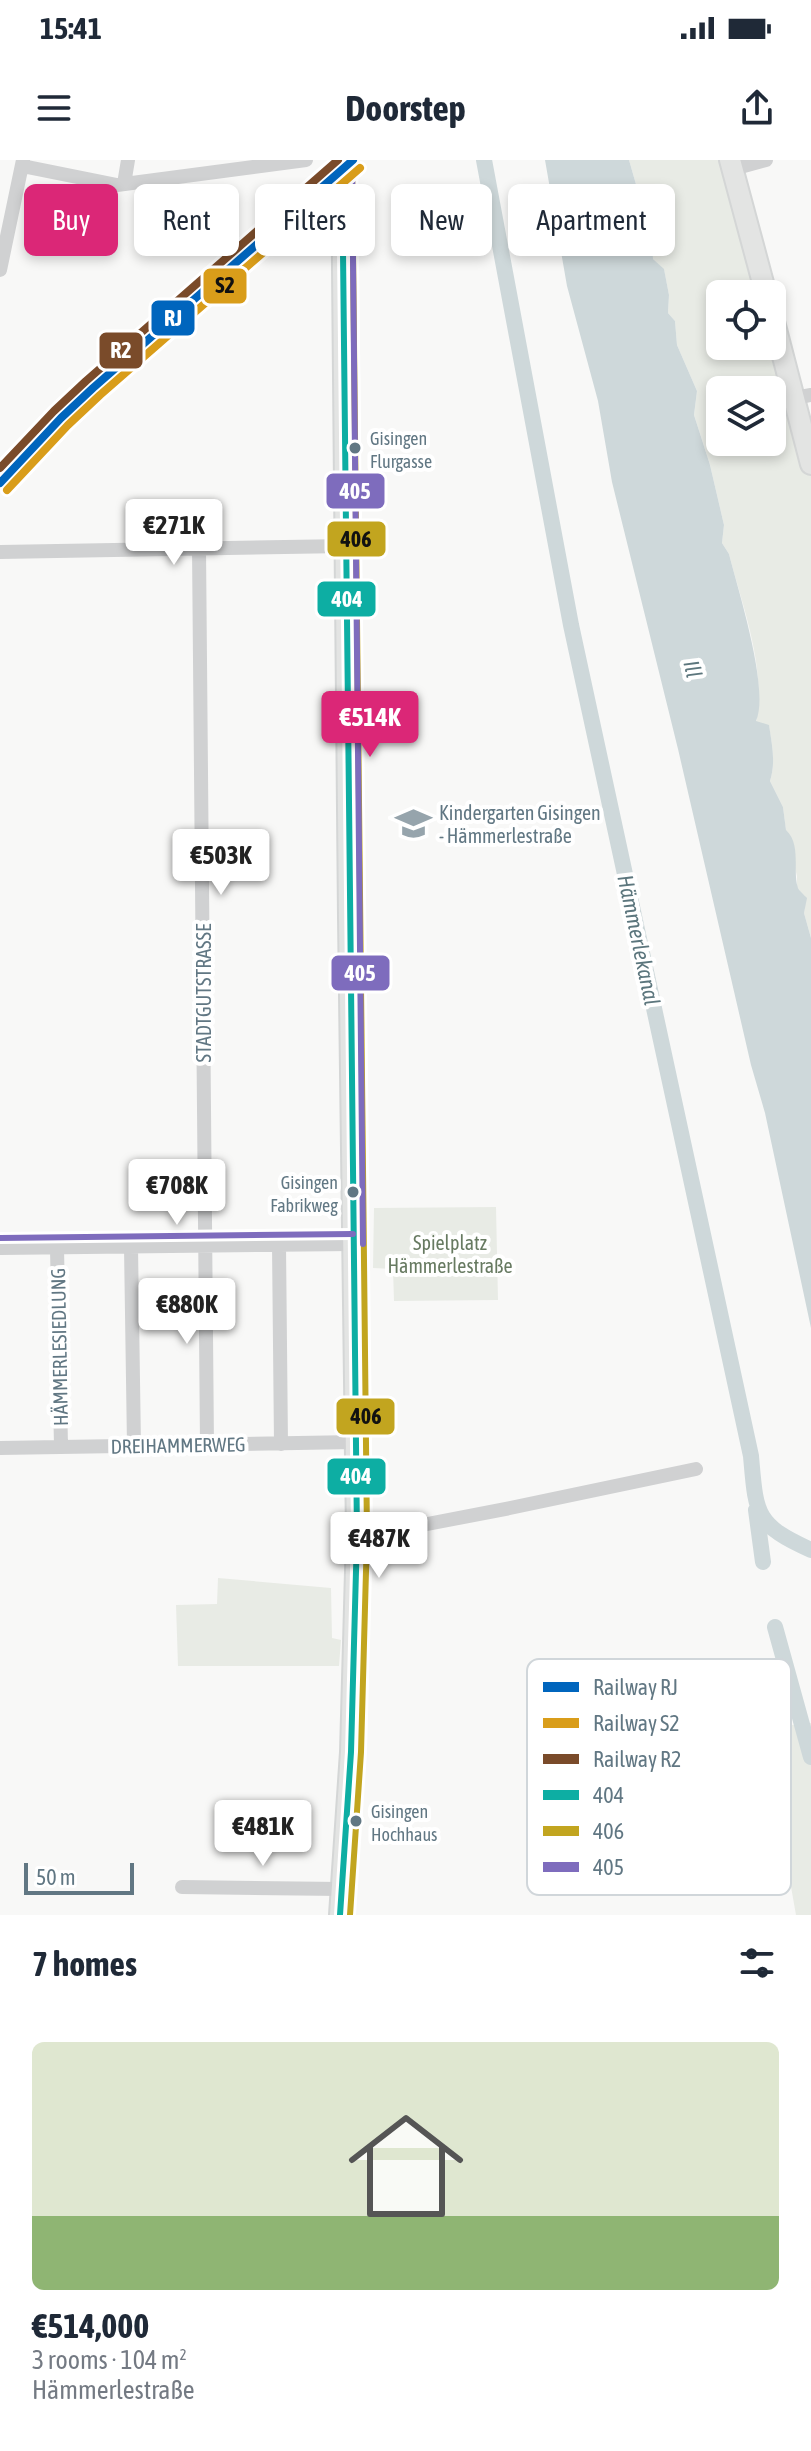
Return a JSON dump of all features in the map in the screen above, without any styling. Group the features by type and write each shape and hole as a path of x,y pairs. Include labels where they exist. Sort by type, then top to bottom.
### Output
{"street":[{"path":"124,184 128,160"},
{"path":"0,270 22,163 117,185 306,160"},
{"path":"340,1915 354,1691 357,1535 342,160"},
{"path":"762,280 731,164 766,160"},
{"path":"786,351 803,396 811,464"},
{"path":"0,552 346,546"},
{"name":"STADTGUTSTRASSE","path":"199,548 205,1246"},
{"path":"0,1248 353,1244"},
{"path":"279,1245 281,1444"},
{"path":"205,1246 207,1445"},
{"path":"131,1247 134,1446"},
{"name":"HÄMMERLESIEDLUNG","path":"57,1248 61,1446"},
{"name":"DREIHAMMERWEG","path":"0,1448 356,1442"},
{"path":"357,1535 404,1529 696,1469"},
{"path":"182,1887 341,1889"}],"green space":[{"path":"629,160 730,160 762,280 706,280 706,360 777,360 782,376 706,376 706,452 694,415 697,391 677,345 675,321 668,313 669,295 664,270 653,256 675,256 675,184 636,184"},
{"path":"786,388 811,464 811,938 804,913 806,898 797,887 783,807 770,781 773,760 769,726 756,722 759,702 756,659 729,554 722,543 724,525 707,456 786,456"},
{"name":"Spielplatz Hämmerlestraße","path":"496,1207 498,1300 394,1301 393,1269 373,1268 374,1208"},
{"path":"218,1578 331,1588 332,1638 341,1640 339,1666 178,1666 176,1605 217,1604"},
{"path":"811,1723 811,1915 796,1915 791,1887 791,1725"}],"water":[{"path":"545,160 629,160 636,184 549,184"},
{"name":"Ill","path":"562,256 653,256 664,269 669,295 668,313 675,321 677,345 697,391 694,415 724,525 722,543 729,554 756,664 759,706 756,721 769,725 773,760 770,781 783,807 786,830 794,843 796,882 807,898 804,913 811,938 811,1328 765,1113 612,482 598,401"}],"waterway":[{"name":"Hämmerlekanal","path":"484,160 571,625 751,1456 757,1505 769,1525 811,1550"},
{"path":"756,1510 763,1562"},
{"path":"775,1627 784,1659"},
{"path":"791,1685 811,1757"}],"rail line":[{"name":"R2","path":"0,468 86,381 338,160"},
{"name":"RJ","path":"0,483 93,388 353,160"},
{"name":"S2","path":"7,490 100,395 360,168"}],"transit line":[{"name":"404","path":"340,1915 351,1752 357,1535 342,160"},
{"name":"406","path":"350,1915 361,1752 367,1535 352,160"},
{"name":"405","path":"352,160 363,1244"},
{"name":"405","path":"0,1238 353,1234"}],"place":[{"name":"Gisingen Flurgasse","path":"355,448"},
{"name":"Kindergarten Gisingen - Hämmerlestraße","path":"413,823"},
{"name":"Gisingen Fabrikweg","path":"353,1192"},
{"name":"Gisingen Hochhaus","path":"356,1821"}]}
